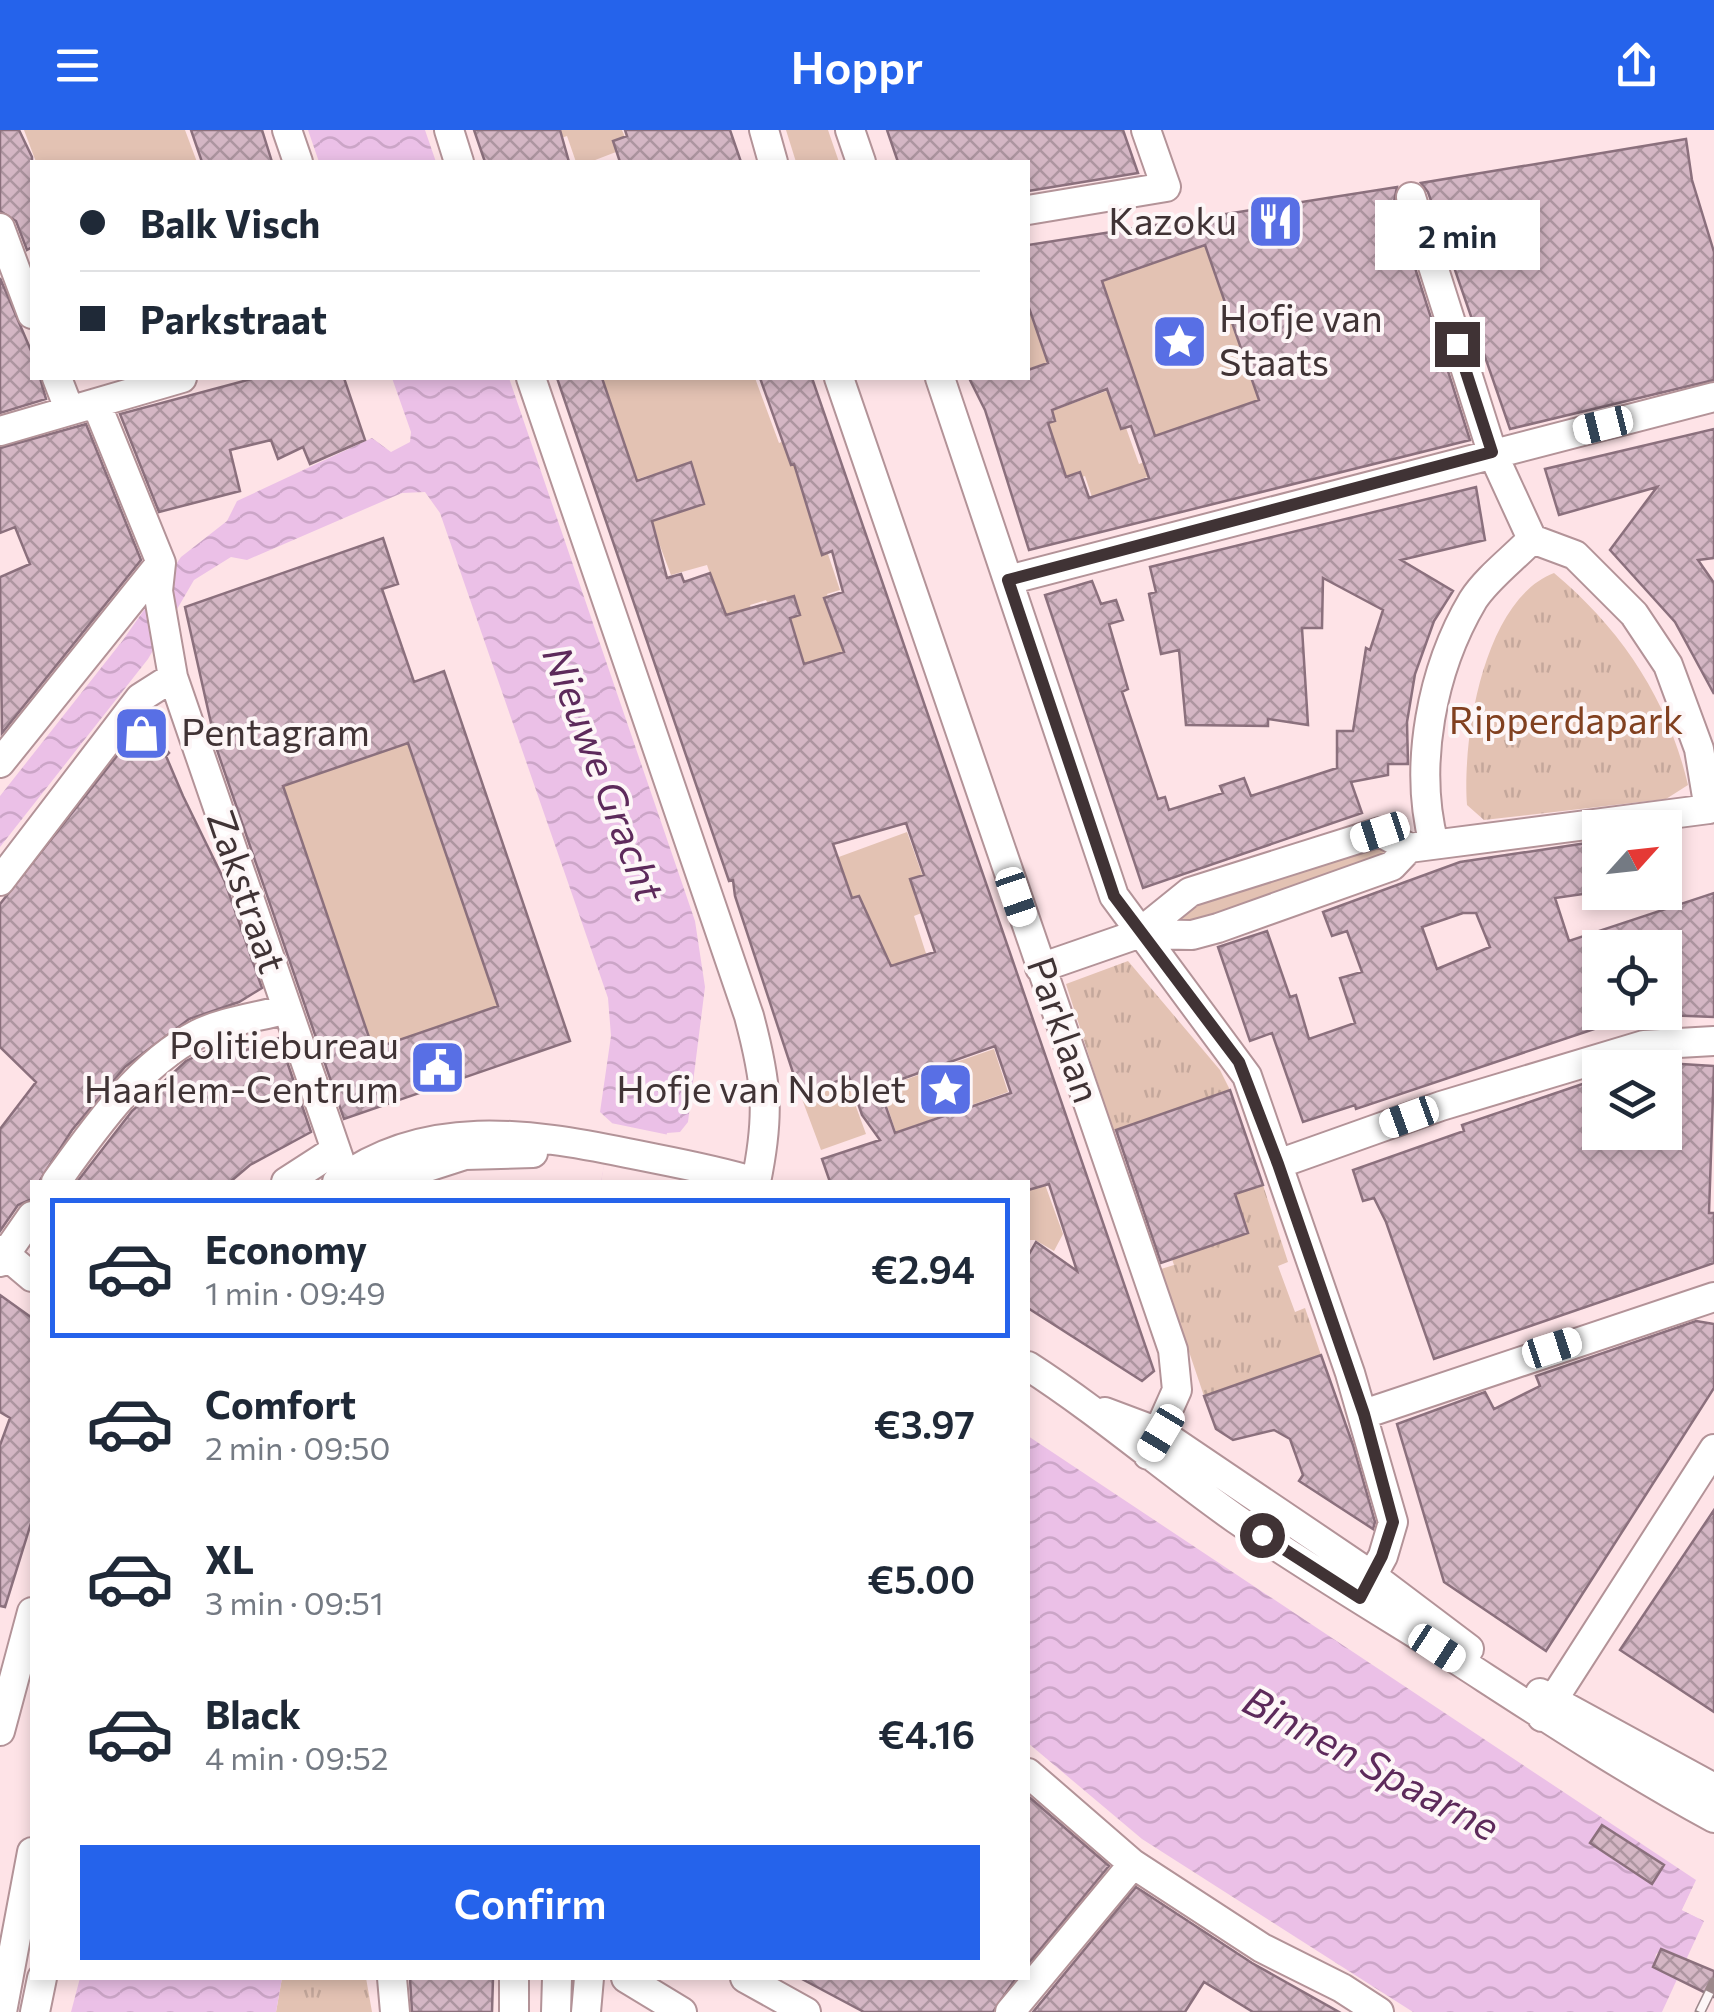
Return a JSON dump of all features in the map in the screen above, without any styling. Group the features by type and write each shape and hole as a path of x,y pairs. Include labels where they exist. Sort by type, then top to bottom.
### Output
{"street":[{"path":"287,130 297,160"},
{"path":"448,130 458,160"},
{"path":"764,130 772,160"},
{"path":"850,130 859,160"},
{"path":"1030,210 1166,187 1146,130"},
{"path":"1040,968 1138,934 1190,892 1380,832 1421,846 1711,812 1699,749 1668,664 1634,614 1575,555 1532,540 1492,452 1411,197"},
{"path":"0,228 30,309"},
{"path":"0,764 161,562 82,406 58,380"},
{"path":"0,431 175,380"},
{"path":"532,380 749,1016 766,1080 767,1117 756,1180"},
{"name":"Parklaan","path":"840,380 1172,1350 1177,1390 1154,1444"},
{"path":"941,380 1114,896 1138,934 1239,1062 1278,1164 1364,1414 1393,1522 1382,1556 1366,1586"},
{"path":"1008,580 1714,397"},
{"path":"1138,934 1192,935 1218,928 1392,866 1421,846 1426,815 1427,749 1440,674 1474,597 1532,540"},
{"name":"Zakstraat","path":"161,562 158,591 172,677 341,1173"},
{"path":"0,881 140,698 172,677"},
{"path":"57,1180 98,1124 172,1048 203,1031 287,1009"},
{"path":"1278,1164 1442,1106 1644,1045 1714,1042"},
{"path":"298,1180 341,1173 396,1153 465,1135 493,1132 671,1173 737,1180"},
{"path":"386,1180 464,1155 566,1149"},
{"path":"30,1219 2,1255 30,1276"},
{"path":"1364,1414 1714,1298"},
{"path":"1030,1367 1467,1648 1547,1709 1714,1818"},
{"path":"1547,1709 1714,1449"},
{"path":"0,1731 30,1619"},
{"path":"1547,1709 1714,1788"},
{"path":"1030,1776 1133,1864 1262,1948 1380,2012"},
{"path":"2,2012 19,1900 30,1859"},
{"path":"1010,2012 1133,1864"},
{"path":"34,2012 42,1980"},
{"path":"392,1980 395,2012"},
{"path":"514,1980 514,2012"},
{"path":"556,2012 557,1980"},
{"path":"586,2012 589,1980"},
{"path":"629,1980 682,2012"},
{"path":"750,1980 806,2012"}],"green space":[{"path":"24,130 185,130 196,160 35,160"},
{"path":"541,130 622,130 629,147 595,160 575,160 567,136 546,143"},
{"path":"786,130 828,130 838,160 795,160"},
{"name":"Hofje van Staats","path":"1205,245 1259,400 1155,436 1102,281"},
{"path":"1074,284 1069,355 1030,368 1030,300"},
{"path":"596,380 756,380 779,443 797,436 809,497 840,590 827,594 831,605 827,608 836,634 851,629 860,654 808,681 766,600 750,605 759,631 730,632 707,565 671,575 651,522 691,505 662,496 653,474 635,480 611,405"},
{"path":"1112,389 1139,464 1165,455 1151,486 1147,477 1092,497 1085,476 1062,484 1038,416"},
{"name":"Ripperdapark","path":"1554,573 1600,618 1639,668 1668,723 1688,785 1666,799 1484,820 1467,805 1466,777 1482,675 1510,612 1530,588"},
{"path":"408,743 498,1006 373,1049 283,786"},
{"path":"907,832 934,908 914,916 930,966 831,1010 836,858"},
{"path":"1375,843 1385,854 1199,920 1182,919 1177,911"},
{"path":"1128,961 1220,1070 1230,1090 1113,1131 1066,984"},
{"name":"Hofje van Noblet","path":"994,1049 1008,1092 896,1132 881,1088"},
{"path":"847,1082 866,1134 821,1150 802,1099"},
{"path":"1031,1146 1063,1234 1054,1251 1030,1240 1030,1180 973,1180 959,1169 951,1180 934,1180 898,1156"},
{"path":"1263,1185 1288,1262 1278,1266 1295,1312 1305,1308 1321,1355 1204,1396 1161,1269 1174,1265 1172,1259 1235,1194"},
{"path":"282,1980 366,1980 372,2012 276,2012"}],"water":[{"path":"308,130 425,130 435,160 318,160"},
{"name":"Nieuwe Gracht","path":"393,380 510,380 695,921 705,987 688,1122 680,1132 667,1133 660,1163 607,1180 601,1180 612,1123 600,1112 611,1036 608,998 440,513 425,492 402,493 247,560 231,557 194,580 148,659 0,847 0,796 123,640 181,557 227,521 237,501 372,438 391,452 410,442 411,432"},
{"name":"Binnen Spaarne","path":"1030,1437 1696,1880 1682,1910 1714,1925 1714,1971 1664,1949 1656,1954 1654,1965 1714,1997 1714,2012 1413,2012 1142,1839 1030,1745"},
{"path":"79,1980 282,1980 276,2012 71,2012"}],"pier":[{"path":"611,1123 669,1135 659,1180 601,1180"},
{"path":"1699,1876 1701,1882 1689,1908 1714,1920 1714,1976 1685,1962 1704,1921 1682,1910"},
{"path":"1679,1975 1714,1992 1714,2012 1662,2012"}],"building":[{"path":"0,130 19,130 32,157 30,248 27,250 16,221 0,211"},
{"path":"191,130 262,130 271,160 201,160"},
{"path":"474,130 560,130 568,160 484,160"},
{"path":"625,130 730,130 740,160 619,160 613,141 627,136"},
{"path":"887,130 1123,130 1138,173 1030,191 1030,160 897,160"},
{"path":"1686,139 1692,180 1714,252 1714,380 1510,429 1428,192 1421,183"},
{"path":"1397,187 1394,202 1470,440 1029,550 985,410 970,380 1030,380 1030,369 1048,363 1030,311 1030,245","holes":["1205,245 1259,400 1155,436 1102,281","1107,389 1121,429 1131,426 1149,478 1089,498 1080,472 1066,477 1048,423 1055,421 1052,410"]},
{"path":"0,278 30,348 30,380 41,380 46,399 0,413"},
{"path":"248,380 345,380 365,440 310,464 303,447 278,459 271,440 230,450 240,491 159,512 120,414"},
{"path":"558,380 603,380 637,481 691,462 704,504 652,521 667,578 681,574 684,582 710,573 726,615 794,596 800,615 790,618 804,664 844,652 824,598 843,592 832,551 822,555 794,464 791,465 761,380 813,380 1154,1371 1142,1381 1030,1309 1030,1252 1036,1242 1077,1271 1049,1184 1030,1189 1030,1180 829,1180 822,1159 880,1140 862,1115 849,1077 800,1094 733,880 729,881","holes":["906,823 924,875 910,879 935,952 891,966 859,896 852,898 833,844","995,1046 1011,1093 895,1133 879,1087"]},
{"path":"86,424 141,560 2,733 0,577 30,564 15,527 0,533 0,448"},
{"path":"1714,429 1714,558 1698,560 1714,583 1714,694 1675,622 1610,550 1657,487 1559,515 1545,469"},
{"path":"1476,487 1485,540 1401,560 1453,591 1434,621 1415,674 1407,722 1408,764 1388,764 1388,775 1351,782 1362,813 1143,888 1045,595 1092,581 1101,604 1116,600 1123,620 1109,624 1128,689 1122,692 1158,799 1165,797 1169,810 1223,793 1220,786 1244,778 1251,796 1337,768 1337,731 1353,731 1366,648 1370,650 1383,610 1323,578 1322,628 1302,628 1308,725 1268,719 1268,726 1186,725 1179,650 1161,654 1149,594 1156,592 1150,567"},
{"path":"383,538 398,584 382,589 414,682 444,671 570,1041 344,1119 217,750 185,607","holes":["408,743 498,1006 373,1049 283,786"]},
{"path":"143,723 169,753 166,756 183,796 225,882 262,988 239,1002 189,1019 125,1067 72,1130 40,1180 30,1180 30,1200 18,1205 0,1231 0,1129 36,1082 0,1047 0,904"},
{"path":"1582,844 1582,894 1555,898 1569,941 1582,937 1582,1030 1591,1030 1356,1109 1355,1105 1303,1122 1272,1033 1250,1041 1218,947 1267,931 1290,997 1296,995 1309,1039 1355,1023 1340,978 1362,972 1347,931 1332,936 1323,912 1460,862","holes":["1463,913 1476,913 1490,947 1437,969 1422,927"]},
{"path":"1714,893 1714,1017 1682,1016 1682,930 1602,930 1663,910 1682,910 1682,904"},
{"path":"279,1038 311,1132 250,1165 232,1180 79,1180 132,1111 186,1061 223,1043 229,1056"},
{"path":"1682,1064 1714,1066 1709,1213 1714,1213 1714,1263 1434,1359 1386,1222 1374,1198 1363,1201 1353,1170 1464,1131 1462,1125 1582,1084 1582,1150 1682,1150"},
{"path":"1230,1090 1263,1185 1235,1194 1248,1233 1161,1263 1116,1130"},
{"path":"0,1295 30,1317 30,1526 5,1607 0,1606 0,1445 10,1418 0,1412"},
{"path":"1696,1321 1714,1324 1714,1388 1546,1651 1444,1582 1397,1424 1485,1392 1494,1409 1540,1386 1536,1376"},
{"path":"1321,1355 1353,1445 1375,1522 1373,1529 1299,1481 1303,1475 1290,1439 1274,1430 1233,1440 1216,1429 1204,1396"},
{"path":"1714,1510 1714,1712 1620,1650"},
{"path":"1030,1798 1109,1866 1030,1962"},
{"path":"1602,1825 1664,1865 1652,1884 1590,1843"},
{"path":"1136,1887 1252,1963 1339,2012 1253,2012 1204,1982 1185,2012 1033,2012"},
{"path":"1661,1949 1714,1971 1714,1997 1653,1967"},
{"path":"410,1980 493,1980 492,2012 412,2012"},
{"path":"804,1980 1015,1980 993,2012 864,2012"}],"railway":[{"path":"1700,2012 1714,1983"}],"place":[{"name":"Kazoku","path":"1276,222"},
{"name":"Hofje van Staats","path":"1180,341"},
{"name":"Pentagram","path":"142,733"},
{"name":"Politiebureau Haarlem-Centrum","path":"438,1068"},
{"name":"Hofje van Noblet","path":"945,1090"}],"route":[{"path":"1262,1535 1360,1598 1382,1556 1393,1522 1364,1414 1247,1076 1138,934 1114,896 1008,580 1492,452 1457,344"}]}
